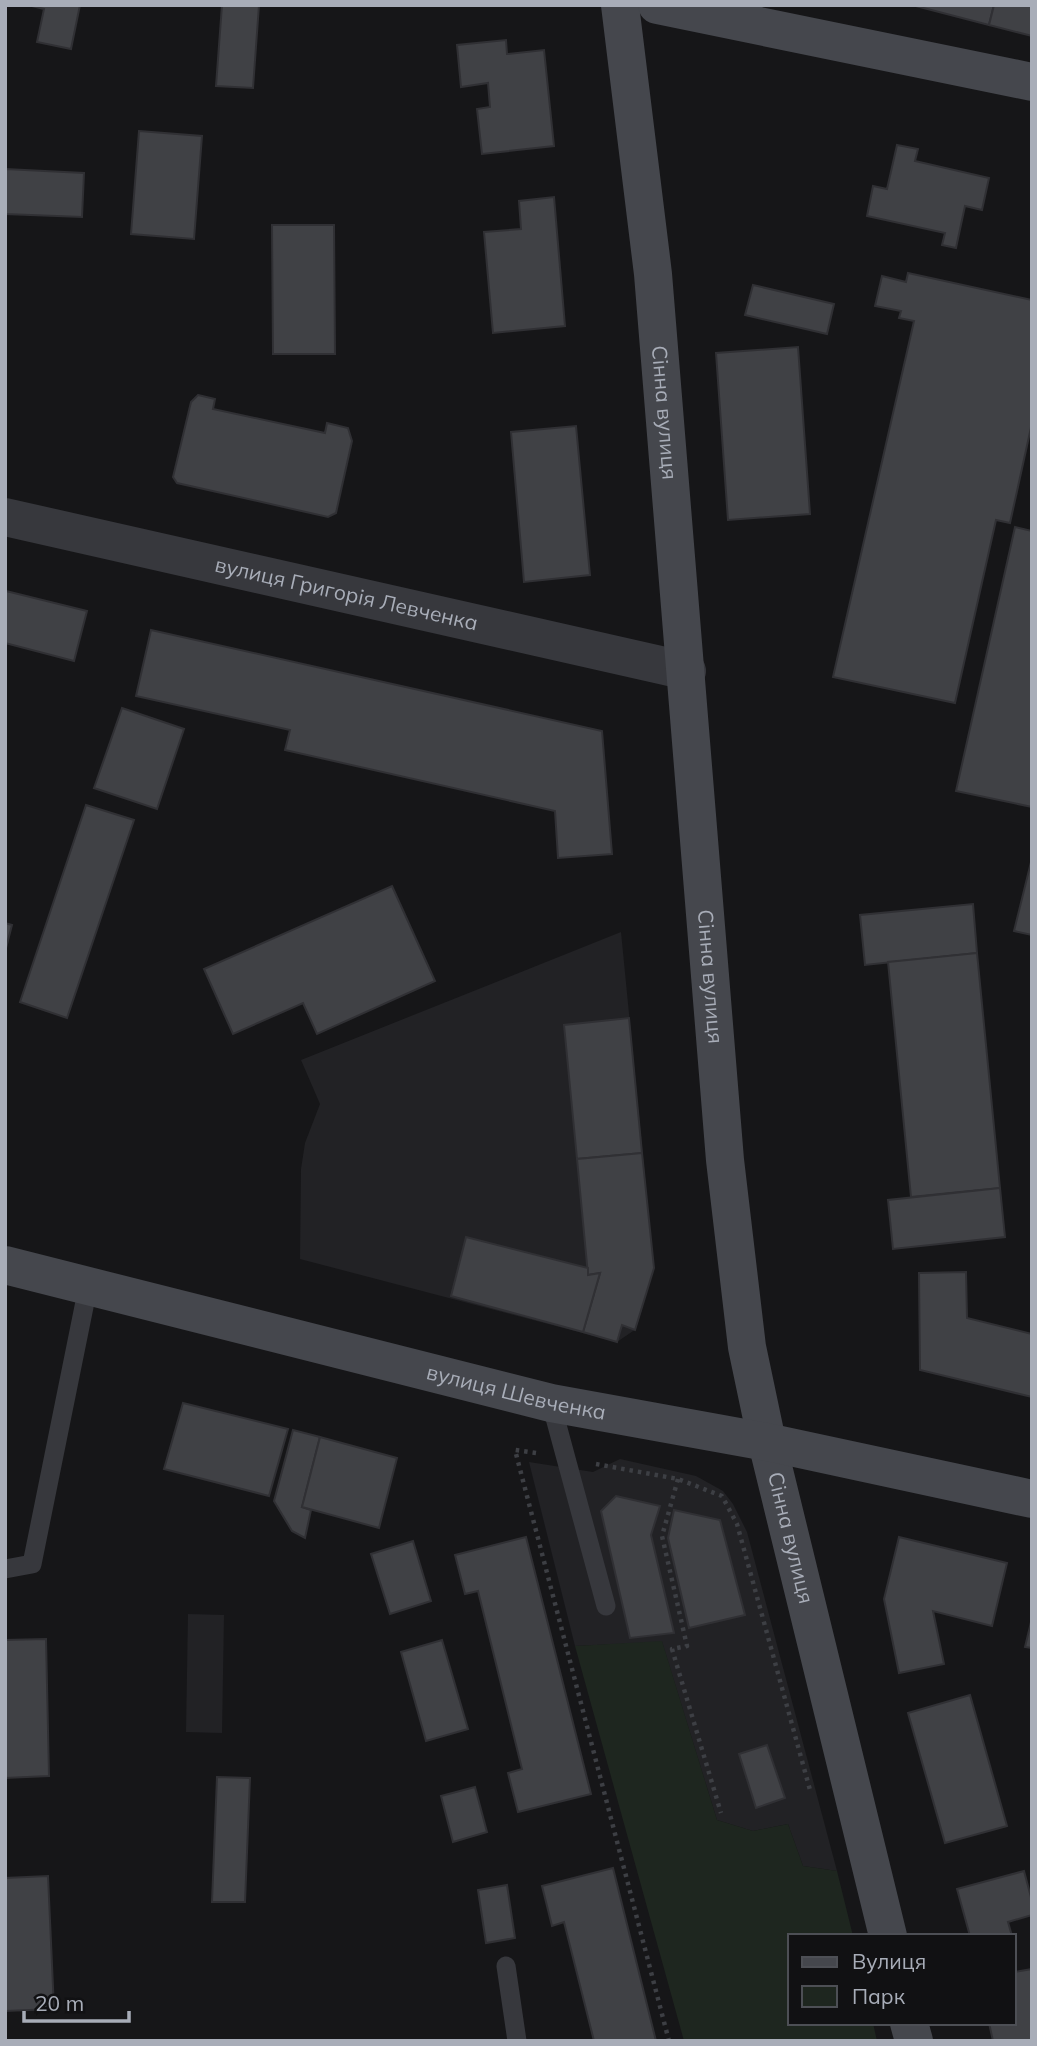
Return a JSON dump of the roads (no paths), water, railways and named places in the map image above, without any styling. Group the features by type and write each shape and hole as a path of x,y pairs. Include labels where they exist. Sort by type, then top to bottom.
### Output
{"main road":[{"name":"Сінна вулиця","path":"620,5 653,274 726,1160 747,1347 766,1442 888,1934"},
{"path":"657,5 1032,82"},
{"name":"вулиця Шевченка","path":"5,1265 551,1403 766,1442 1032,1499"}],"street":[{"name":"вулиця Григорія Левченка","path":"5,517 687,671"}],"lane":[{"path":"5,1569 32,1564 88,1287"},
{"path":"551,1403 606,1606"},
{"path":"506,1966 517,2041"}]}
